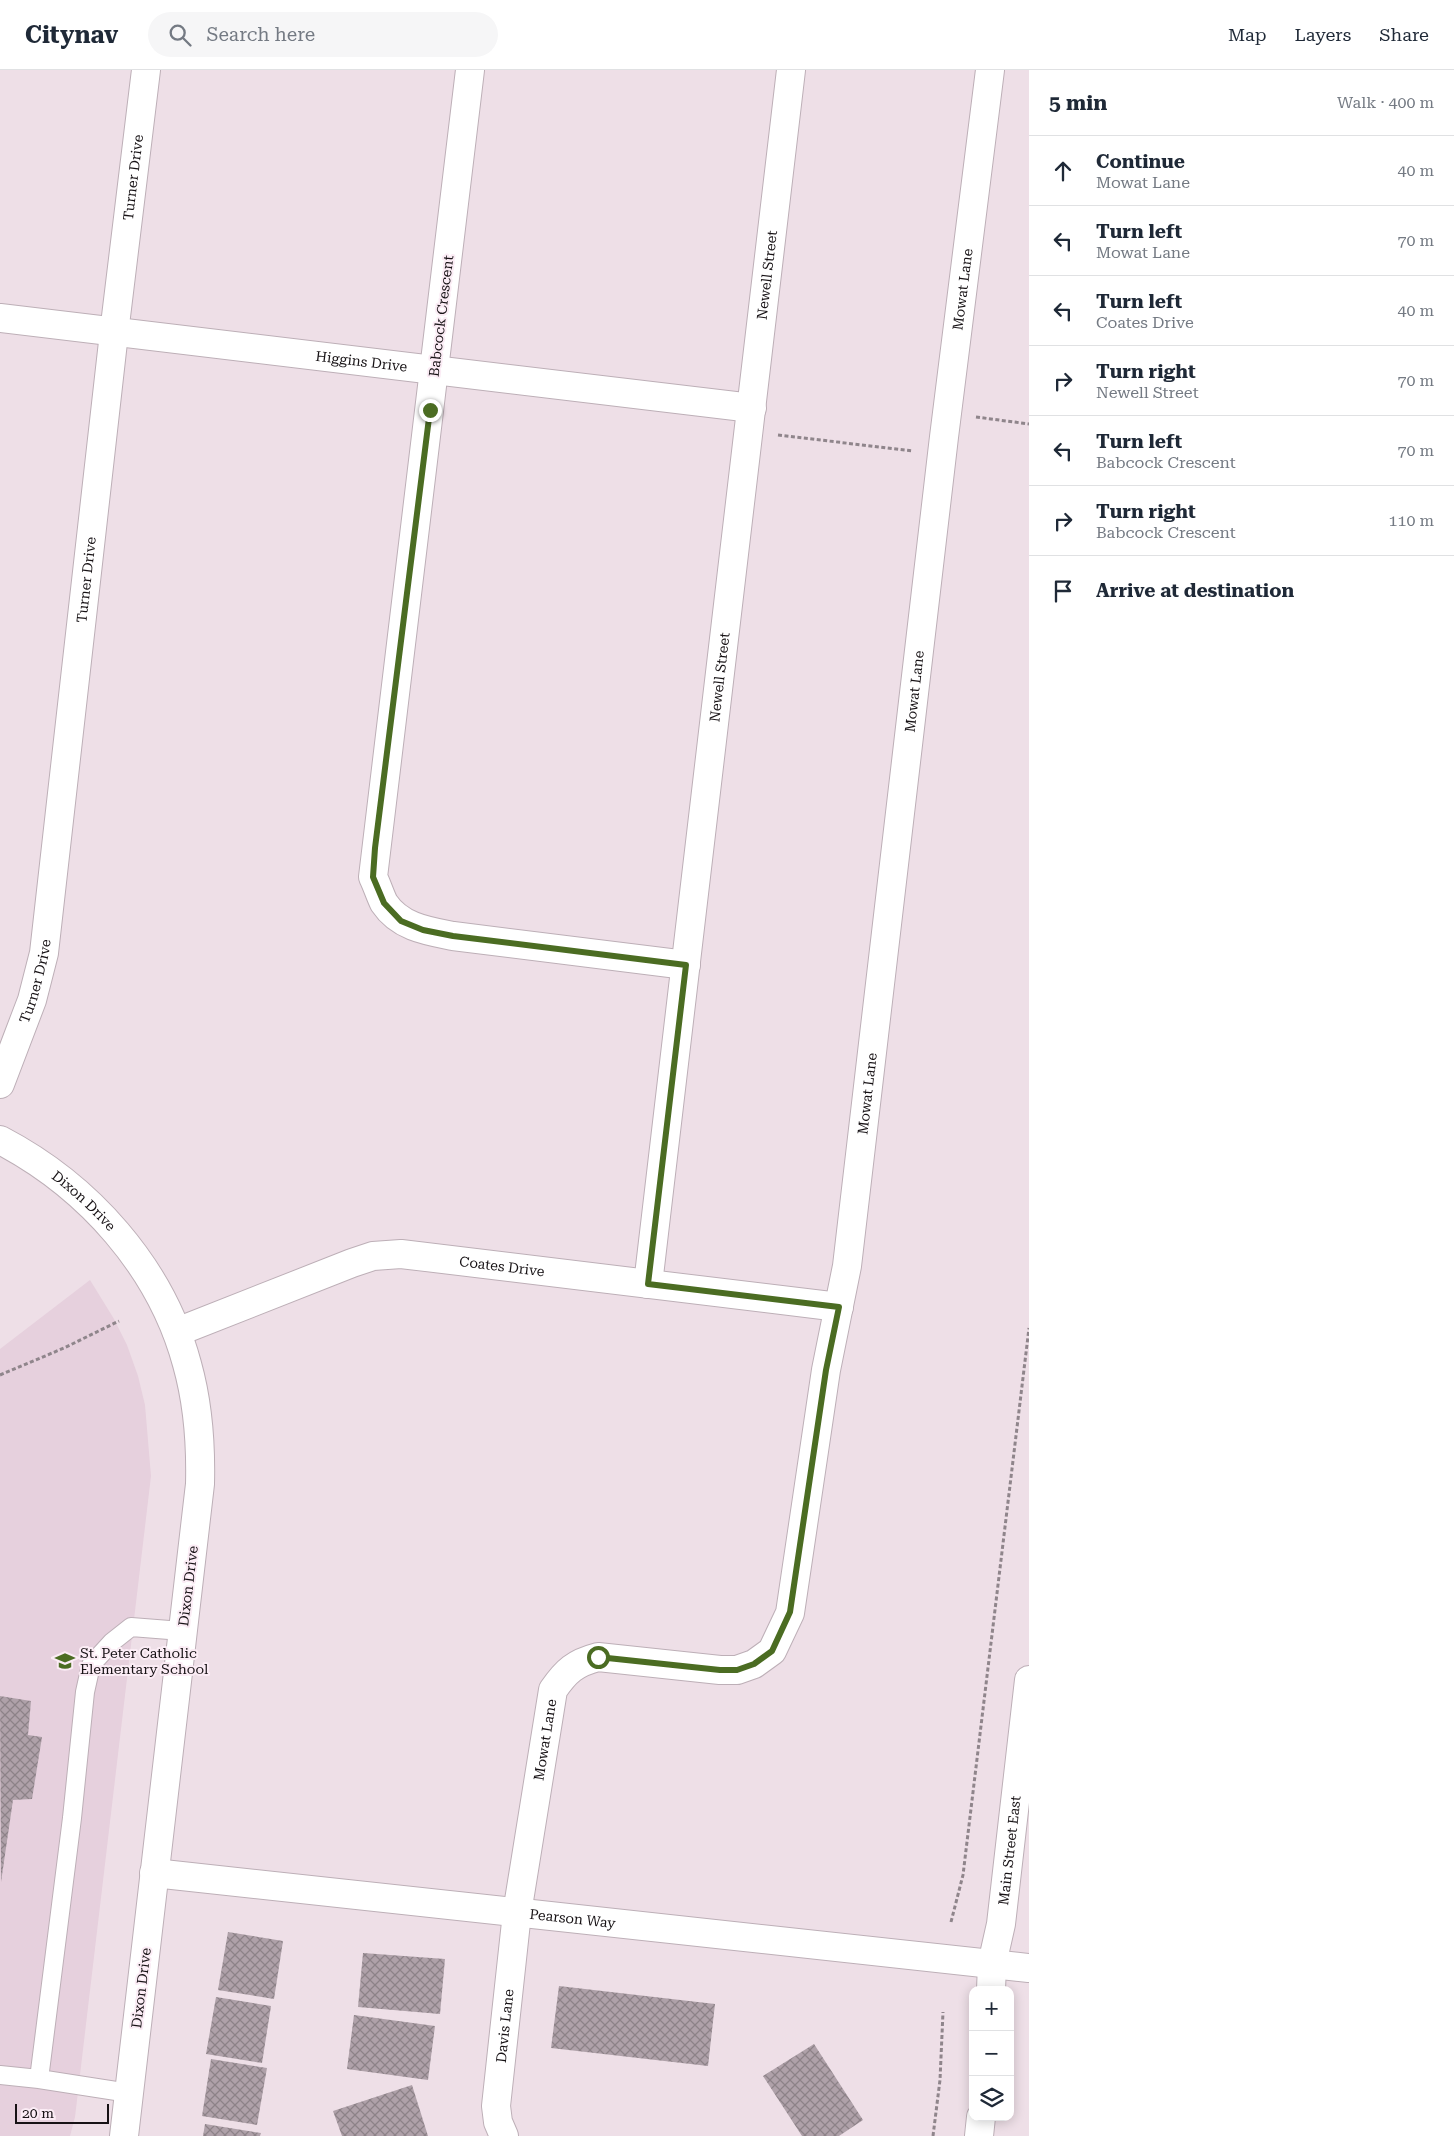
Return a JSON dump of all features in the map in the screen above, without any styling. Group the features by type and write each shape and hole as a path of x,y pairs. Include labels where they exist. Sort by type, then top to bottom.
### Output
{"street":[{"name":"Turner Drive","path":"0,1084 32,1000 44,953 146,70"},
{"name":"Babcock Crescent","path":"470,70 373,877 384,903 401,921 423,930 453,936 686,965"},
{"name":"Newell Street","path":"648,1284 791,70"},
{"name":"Mowat Lane","path":"517,1913 553,1690 564,1674 581,1662 598,1657 720,1670 737,1670 754,1664 772,1651 790,1612 826,1370 847,1266 944,437 990,70"},
{"name":"Higgins Drive","path":"0,318 114,334 435,369 752,408"},
{"name":"Dixon Drive","path":"0,1140 19,1150 70,1186 110,1224 128,1246 165,1306 177,1332 188,1364 194,1394 200,1451 200,1484 124,2136"},
{"name":"Coates Drive","path":"177,1332 372,1256 401,1254 839,1307"},
{"name":"Main Street East","path":"992,1977 1001,1924 1029,1680"},
{"name":"Pearson Way","path":"154,1873 517,1913 992,1977 1029,1968"},
{"name":"Davis Lane","path":"504,2136 498,2122 496,2106 517,1913"},
{"path":"979,2136 981,2121"}],"lane":[{"path":"38,2079 72,1818 85,1692 92,1665 112,1642 131,1627 182,1631"},
{"path":"0,2075 129,2093"}],"path":[{"path":"970,417 1029,424"},
{"path":"775,435 922,452"},
{"path":"0,1375 64,1348 119,1321"},
{"path":"952,1922 963,1875 1029,1328"},
{"path":"933,2136 940,2080 943,2012"}],"shaded area":[{"name":"St. Peter Catholic Elementary School","path":"90,1280 114,1319 127,1345 138,1376 145,1405 151,1476 75,2117 70,2136 0,2136 0,1349"}],"building":[{"path":"0,1696 31,1701 28,1735 42,1737 32,1799 13,1800 1,1882"},
{"path":"228,1932 283,1941 274,1999 218,1990"},
{"path":"363,1953 445,1959 440,2014 358,2007"},
{"path":"559,1986 715,2004 708,2066 551,2048"},
{"path":"216,1997 271,2006 262,2063 206,2054"},
{"path":"354,2015 435,2026 428,2080 347,2069"},
{"path":"814,2044 863,2120 839,2136 802,2136 763,2076"},
{"path":"211,2059 267,2068 257,2125 202,2116"},
{"path":"412,2085 428,2136 342,2136 333,2111"},
{"path":"205,2124 261,2133 260,2136 203,2136"}],"place":[{"name":"St. Peter Catholic Elementary School","path":"65,1661"}],"route":[{"path":"430,410 375,848 373,877 384,903 401,921 423,930 453,936 686,965 648,1284 839,1307 826,1370 790,1612 772,1651 754,1664 737,1670 720,1670 598,1657"}]}
